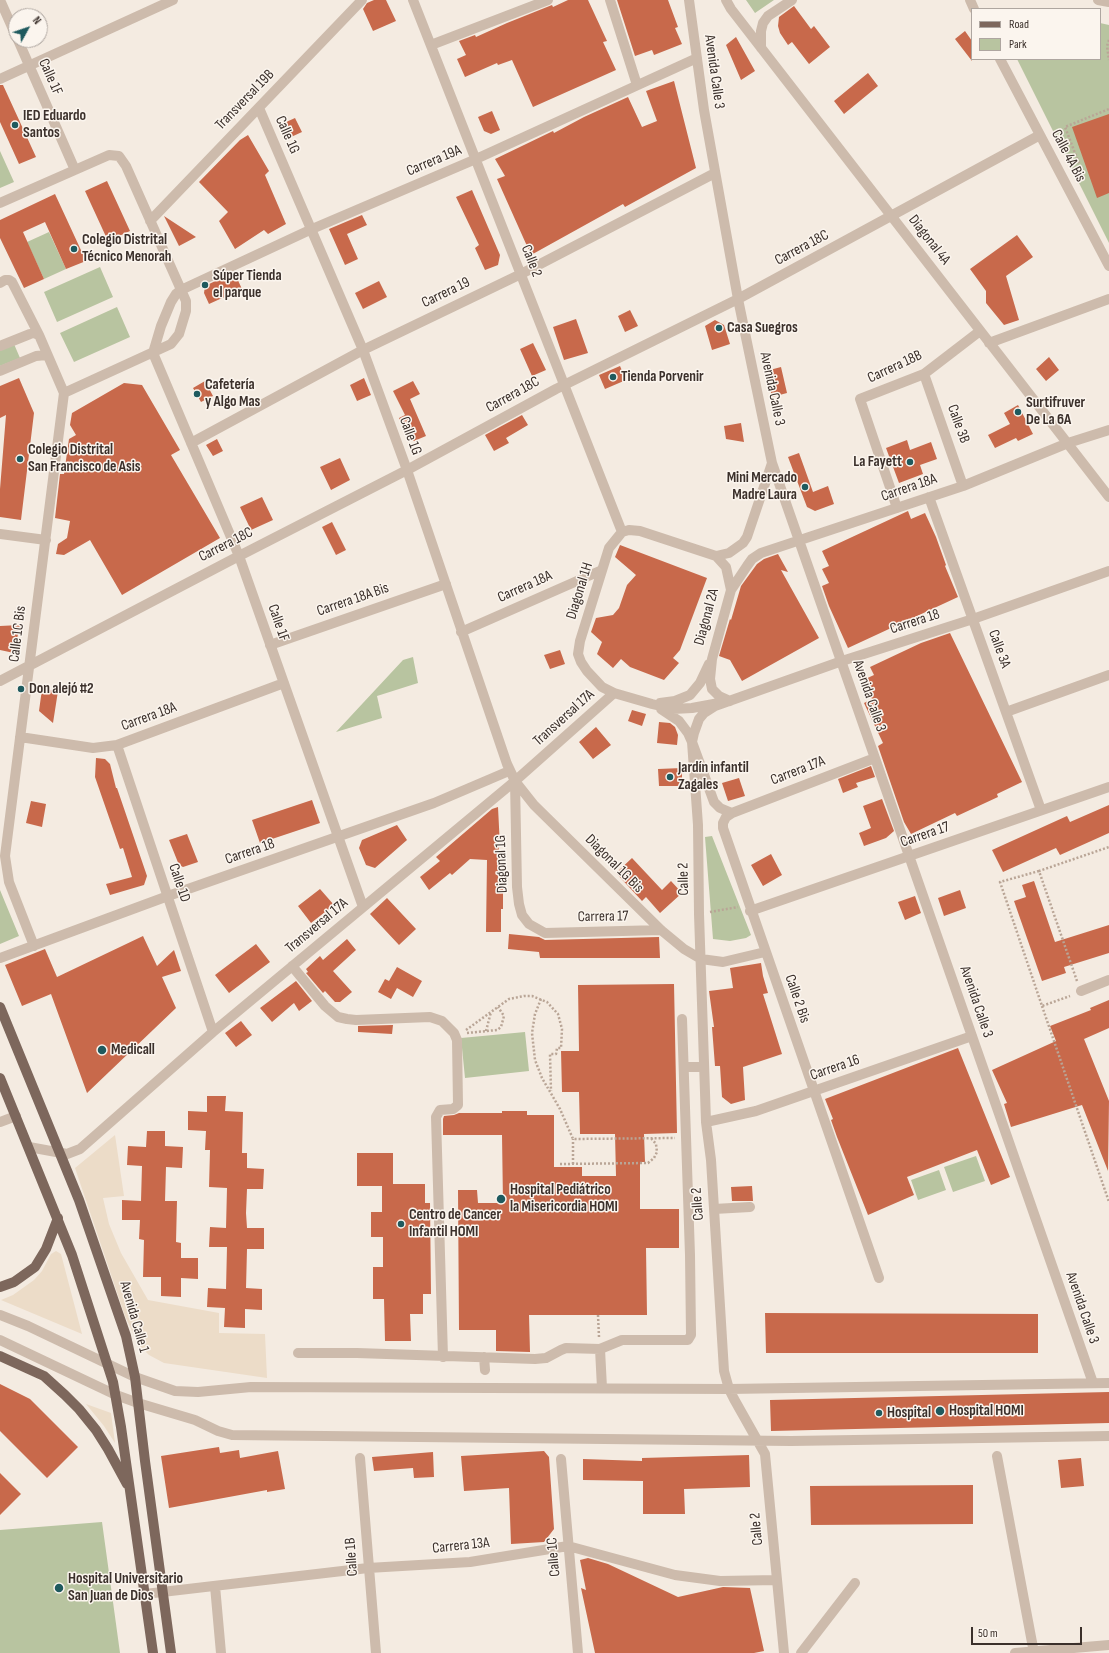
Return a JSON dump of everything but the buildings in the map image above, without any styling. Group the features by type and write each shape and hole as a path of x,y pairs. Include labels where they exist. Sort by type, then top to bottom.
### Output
{"main road":[{"name":"Avenida Calle 1","path":"0,1007 61,1153 94,1241 124,1330 135,1377 171,1653"},
{"path":"0,1078 58,1218 84,1291 116,1394 152,1653"},
{"path":"0,1287 14,1282 35,1267 46,1249 58,1218"},
{"path":"0,1356 44,1376 79,1409 108,1449 130,1491"}],"street":[{"path":"0,0 8,18"},
{"path":"0,79 173,0"},
{"name":"Transversal 19B","path":"150,221 362,0"},
{"name":"Calle 2","path":"413,0 622,532"},
{"path":"431,45 548,0"},
{"path":"610,0 637,85"},
{"name":"Avenida Calle 3","path":"689,0 704,110 715,173 738,299 772,463 1093,1383"},
{"name":"Diagonal 4A","path":"726,0 731,9 761,48 1109,497"},
{"path":"761,48 761,31 763,23 768,16 792,0"},
{"path":"1098,0 1109,2"},
{"name":"Calle 1F","path":"21,48 76,170"},
{"name":"Carrera 19A","path":"181,290 312,229 476,159 697,58"},
{"name":"Calle 4A Bis","path":"1001,60 1109,266"},
{"name":"Calle 1G","path":"259,108 363,350 407,470 509,771 515,781"},
{"name":"Carrera 18C","path":"0,681 238,556 407,470 564,384 738,299 892,217 1040,135"},
{"path":"0,203 109,155 119,156 126,166 181,290 187,307 179,334 172,344 64,393 39,335 12,282 5,280 0,283"},
{"name":"Carrera 19","path":"191,442 363,350 521,274 715,173"},
{"path":"153,353 170,302 181,290"},
{"path":"989,343 1109,299"},
{"name":"Carrera 18B","path":"897,508 860,399 924,374 980,330"},
{"path":"0,346 30,334 34,333 39,335"},
{"name":"Calle 1F","path":"153,353 238,556 363,907"},
{"path":"0,371 36,356 47,356"},
{"name":"Calle 3B","path":"924,374 963,486"},
{"name":"Calle 1C Bis","path":"34,946 13,895 5,862 64,393"},
{"name":"Carrera 18A","path":"731,590 740,574 752,559 773,548 800,541 963,486 1068,444 1109,430"},
{"path":"622,532 629,530 640,531 716,556 729,553 743,543 747,537 772,463"},
{"name":"Calle 3A","path":"929,497 1042,810"},
{"name":"Diagonal 1H","path":"582,662 578,654 580,641 609,548 622,532"},
{"path":"0,534 46,540"},
{"name":"Diagonal 2A","path":"716,556 726,567 731,590 712,659 710,685 719,696 730,701"},
{"name":"Carrera 18A","path":"461,632 602,570"},
{"name":"Carrera 18","path":"692,742 696,726 704,713 715,706 842,661 973,619 1109,571"},
{"name":"Carrera 18A Bis","path":"270,645 446,584"},
{"name":"Carrera 18","path":"652,704 675,701 690,695 700,683 712,659"},
{"name":"Carrera 18","path":"582,662 595,680 614,693 652,704 673,709 692,708 730,701"},
{"path":"1006,712 1109,675"},
{"name":"Carrera 18A","path":"20,737 93,748 117,745 284,683"},
{"name":"Transversal 17A","path":"29,1147 61,1153 73,1153 80,1149 213,1032 515,781 614,693"},
{"name":"Carrera 18","path":"652,704 665,710 679,721 684,726 692,742"},
{"path":"692,742 714,802 720,808 732,813"},
{"name":"Calle 2","path":"692,742 698,825 700,958 706,1122 711,1160 724,1371 729,1389 765,1454 784,1653"},
{"name":"Calle 1D","path":"117,745 213,1032"},
{"name":"Carrera 17A","path":"732,813 875,758"},
{"name":"Carrera 18","path":"0,958 168,896 434,803 509,771"},
{"name":"Diagonal 1G Bis","path":"515,781 534,805 661,930 684,949 700,958"},
{"name":"Diagonal 1G","path":"515,781 517,888 519,904 522,915 529,924 545,933"},
{"name":"Carrera 17","path":"749,908 910,856 1109,787"},
{"name":"Calle 2 Bis","path":"732,813 726,818 723,823 723,828 749,908 879,1278"},
{"name":"Carrera 17","path":"545,933 661,930"},
{"path":"700,958 723,962 765,952"},
{"path":"292,966 325,1006 338,1017 347,1020 430,1017 442,1021 454,1032 457,1040 458,1105 453,1109 440,1110 436,1117 443,1357"},
{"path":"1081,991 1109,980"},
{"path":"298,1353 350,1353 541,1359 566,1348 600,1349 622,1340 686,1341 690,1338 690,1255 682,1019"},
{"name":"Carrera 16","path":"706,1122 756,1111 972,1036"},
{"path":"684,1067 704,1067"},
{"path":"0,1122 16,1116"},
{"path":"714,1209 750,1207"},
{"path":"0,1315 28,1326 135,1377 175,1391 198,1392 251,1387 729,1389 1109,1383"},
{"path":"0,1340 116,1394 138,1403 195,1420 218,1431 232,1435 757,1441 1109,1436"},
{"path":"600,1349 602,1388"},
{"path":"484,1357 485,1370"},
{"path":"997,1456 1034,1652"},
{"name":"Calle 1B","path":"360,1458 376,1653"},
{"name":"Calle 1C","path":"561,1459 578,1653"},
{"name":"Carrera 13A","path":"145,1594 368,1568 470,1562 568,1546 675,1575 720,1581 777,1580"},
{"path":"801,1653 855,1583"},
{"path":"215,1586 221,1653"},
{"path":"1015,1653 1109,1645"}],"path":[{"path":"1109,40 1107,46 1109,60"},
{"path":"1061,175 1080,166 1065,127 1109,110"},
{"path":"1109,847 1039,871 1000,882 1109,1202"},
{"path":"1039,871 1081,991 1042,1006"},
{"path":"699,914 749,908"},
{"path":"498,1006 504,1016 503,1024 497,1030 461,1034 498,1006 509,999 516,997 532,996 541,999 550,1005 558,1014 562,1029 561,1048 556,1048 556,1054 550,1054 551,1092"},
{"path":"541,999 534,1023 533,1050 538,1068 560,1109 573,1139 572,1164"},
{"path":"486,1031 492,1011"},
{"path":"573,1139 686,1137"},
{"path":"560,1164 648,1163 654,1158 658,1148 651,1138"},
{"path":"598,1315 600,1349"}],"green space":[{"path":"746,0 774,0 755,13"},
{"path":"1101,23 1109,25 1109,243 1018,60 1101,60"},
{"path":"0,151 14,182 0,188"},
{"path":"49,232 66,269 44,279 27,242"},
{"path":"100,267 113,297 57,322 44,292"},
{"path":"117,307 130,337 74,362 60,333"},
{"path":"14,344 20,358 0,366 0,350"},
{"path":"413,657 418,683 377,696 382,718 336,732 403,660"},
{"path":"712,836 751,935 746,938 730,941 713,939 705,837"},
{"path":"0,890 19,936 0,944"},
{"path":"525,1032 529,1071 465,1078 461,1038"},
{"path":"976,1156 985,1181 953,1192 944,1167"},
{"path":"939,1170 946,1190 918,1200 911,1180"},
{"name":"Hospital Universitario San Juan de Dios","path":"102,1522 120,1653 0,1653 0,1530"}],"shaded area":[{"path":"115,1135 124,1196 103,1198 109,1224 121,1253 148,1300 219,1313 219,1333 265,1334 267,1378 164,1363 149,1355 138,1344 125,1316 75,1168"},
{"path":"56,1251 61,1254 82,1334 1,1300 13,1295 34,1280 42,1271 51,1254"},
{"path":"86,1404 111,1413 115,1443 104,1426"}],"place":[{"name":"IED Eduardo Santos","path":"15,125"},
{"name":"Colegio Distrital Técnico Menorah","path":"74,249"},
{"name":"Súper Tienda el parque","path":"205,285"},
{"name":"Casa Suegros","path":"719,328"},
{"name":"Tienda Porvenir","path":"613,377"},
{"name":"Cafetería y Algo Mas","path":"197,394"},
{"name":"Surtifruver De La 6A","path":"1018,412"},
{"name":"Colegio Distrital San Francisco de Asis","path":"20,459"},
{"name":"La Fayett","path":"910,462"},
{"name":"Mini Mercado Madre Laura","path":"805,487"},
{"name":"Don alejó #2","path":"21,689"},
{"name":"Jardín infantil Zagales","path":"670,777"},
{"name":"Medicall","path":"102,1050"},
{"name":"Hospital Pediátrico la Misericordia HOMI","path":"501,1199"},
{"name":"Centro de Cancer Infantil HOMI","path":"401,1224"},
{"name":"Hospital HOMI","path":"940,1411"},
{"name":"Hospital","path":"879,1413"},
{"name":"Hospital Universitario San Juan de Dios","path":"59,1588"}]}
